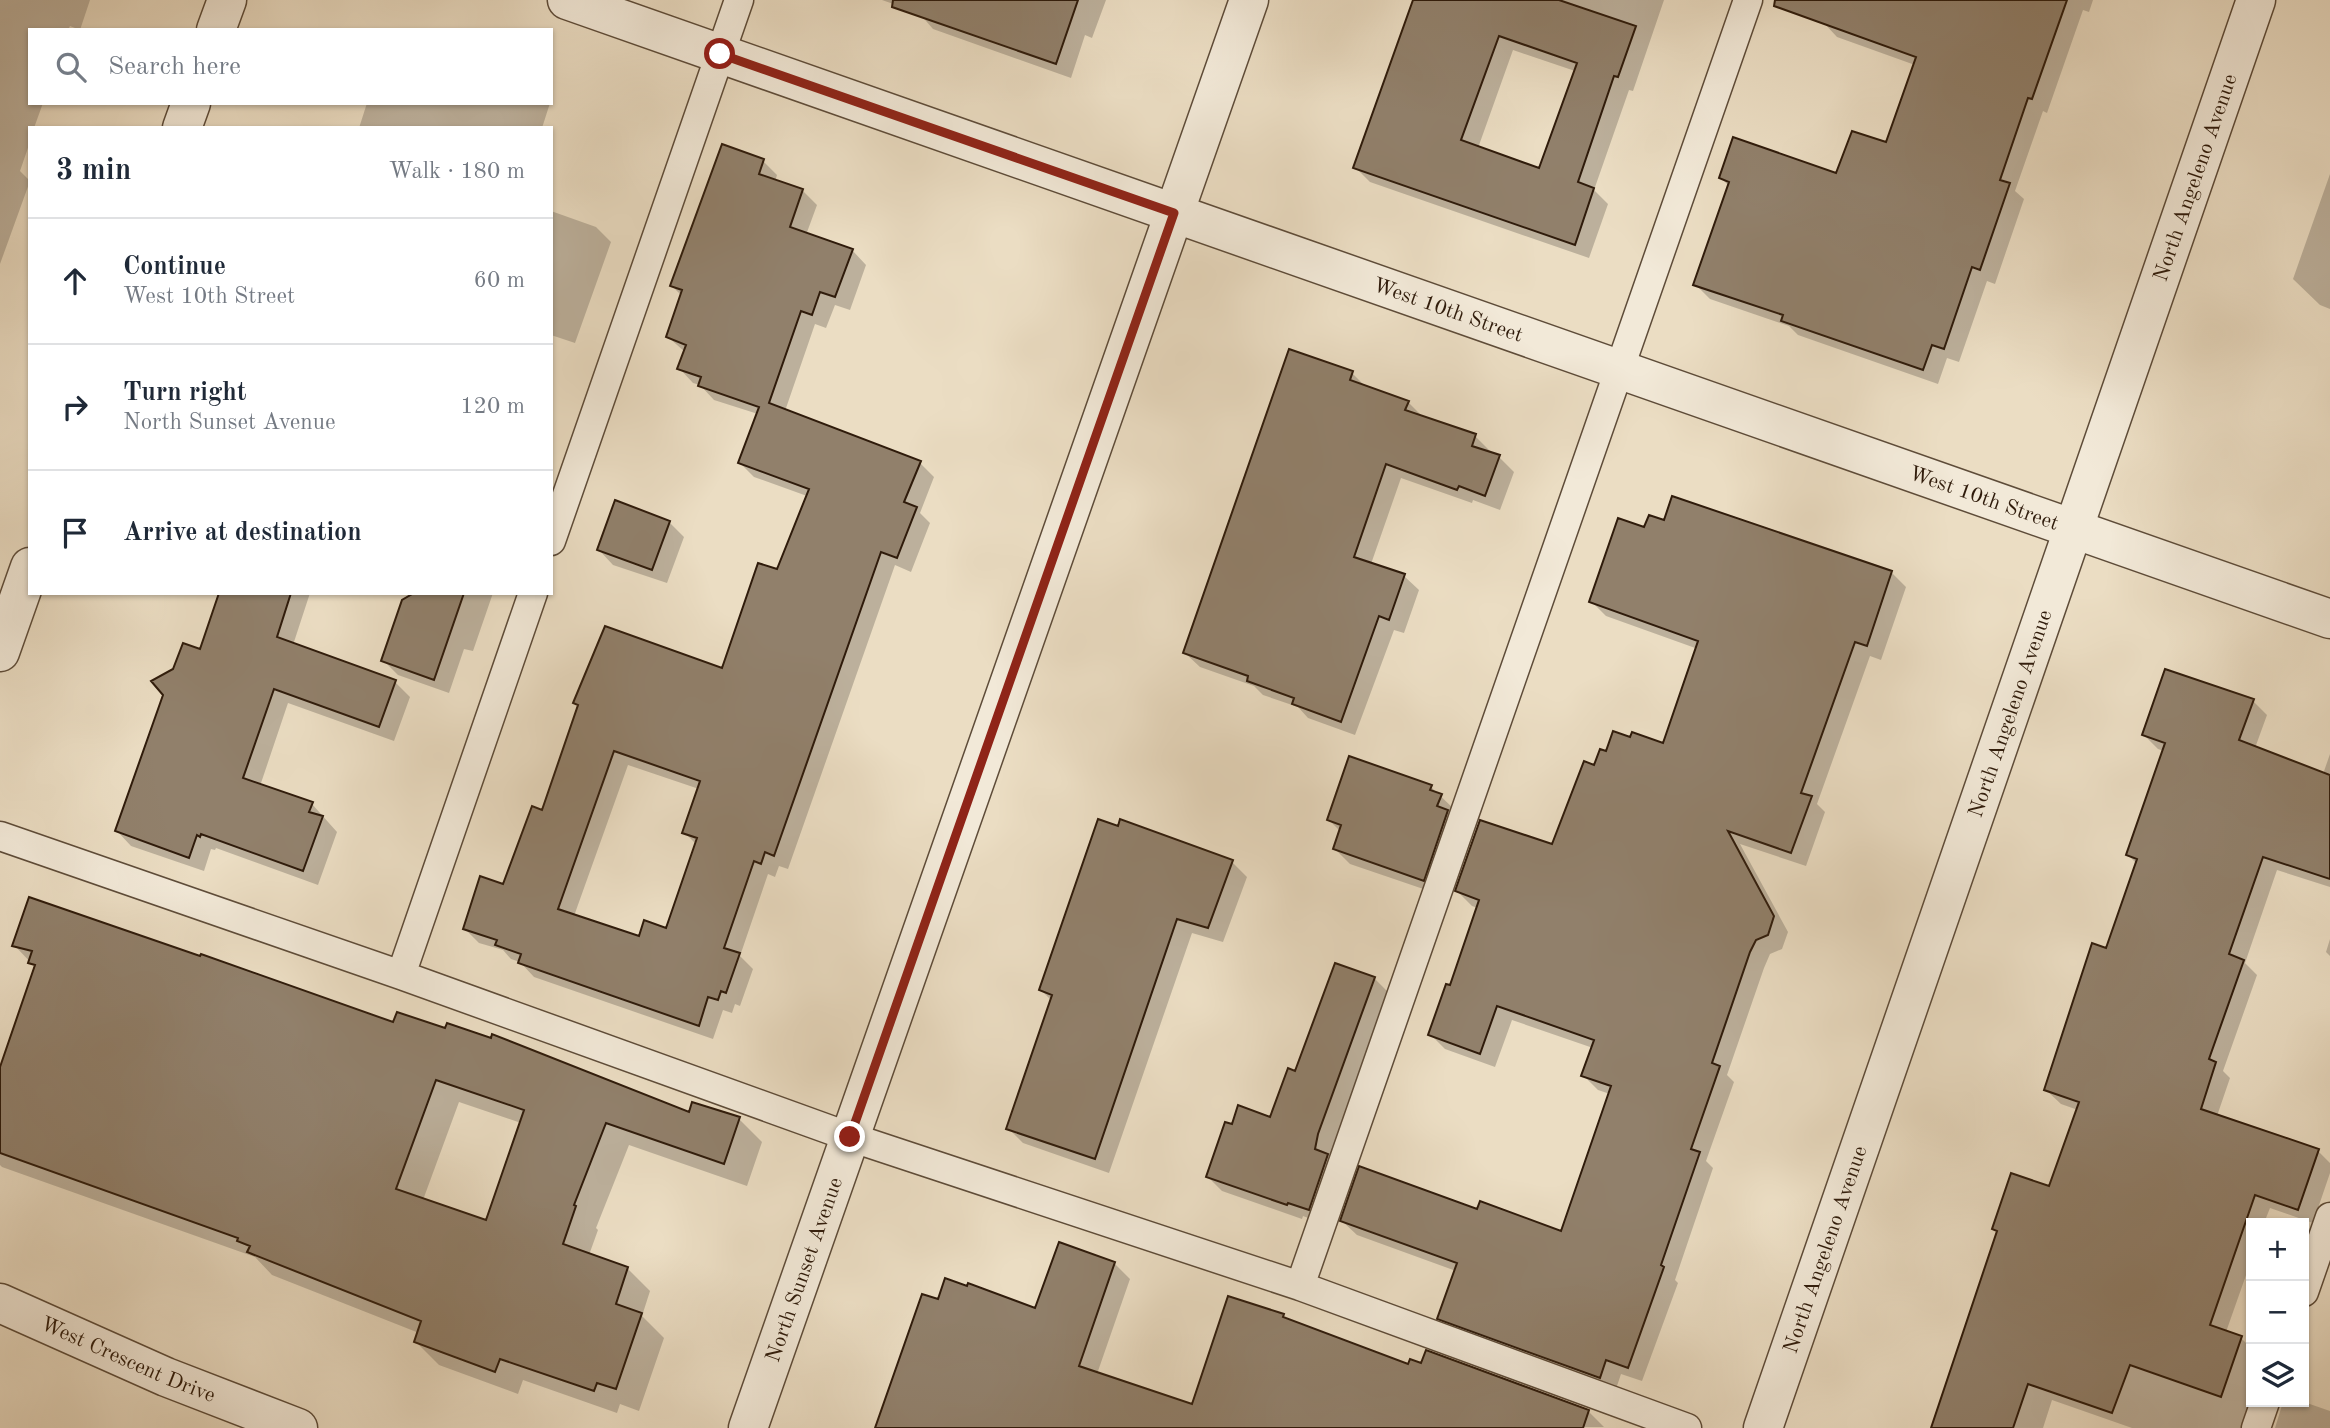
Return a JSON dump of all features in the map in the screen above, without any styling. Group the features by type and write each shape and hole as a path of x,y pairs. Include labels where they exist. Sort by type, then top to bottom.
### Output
{"street":[{"path":"217,28 226,0"},
{"name":"West 10th Street","path":"567,0 2330,619"},
{"name":"North Sunset Avenue","path":"748,1428 1249,0"},
{"name":"North Angeleno Avenue","path":"1763,1428 2256,0"},
{"path":"183,126 190,105"},
{"path":"0,652 28,572"},
{"name":"West Crescent Drive","path":"0,1303 166,1377 298,1428"}],"lane":[{"path":"553,535 739,0"},
{"path":"1300,1286 1748,0"},
{"path":"401,975 532,595"},
{"path":"0,836 401,975 850,1137 1300,1286 1687,1428"},
{"path":"2308,1281 2330,1216"},
{"path":"2256,1428 2263,1407"}],"building":[{"path":"893,0 1078,0 1056,64 892,7"},
{"path":"1413,0 1559,0 1636,26 1618,77 1614,76 1578,182 1594,188 1575,245 1353,168","holes":["1499,36 1577,63 1539,168 1461,140"]},
{"path":"1775,0 2067,0 2032,99 2028,98 2000,180 2010,183 1980,270 1972,267 1944,349 1932,345 1923,370 1781,321 1783,315 1693,285 1729,182 1719,178 1733,137 1836,173 1852,131 1886,142 1916,57 1774,6"},
{"path":"722,144 764,159 759,174 803,189 790,227 853,249 835,297 820,292 812,315 801,311 769,403 921,461 904,502 917,507 897,558 881,552 774,856 765,852 761,864 754,861 724,948 740,953 726,993 721,991 718,1000 708,997 699,1026 518,963 521,954 495,945 497,940 463,929 480,876 503,884 532,806 542,810 578,705 573,703 605,626 722,668 758,563 777,569 809,489 738,463 759,407 698,386 701,377 677,369 686,345 666,337 682,290 670,286","holes":["614,751 700,781 682,833 697,838 666,928 644,920 639,936 558,909"]},
{"path":"1289,349 1353,371 1350,380 1409,401 1405,410 1476,434 1472,446 1500,455 1485,496 1459,486 1457,490 1386,464 1354,557 1405,574 1389,620 1379,616 1341,722 1292,704 1294,698 1247,681 1248,676 1183,653"},
{"path":"1672,496 1892,571 1867,646 1855,642 1801,793 1812,796 1791,853 1728,831 1774,916 1768,935 1756,940 1750,952 1712,1063 1720,1066 1691,1149 1700,1152 1661,1265 1664,1267 1628,1368 1606,1360 1600,1378 1437,1319 1457,1263 1340,1221 1359,1166 1477,1209 1480,1201 1561,1231 1611,1086 1581,1076 1594,1040 1497,1006 1480,1054 1428,1035 1446,984 1450,985 1479,900 1455,891 1480,820 1552,844 1584,761 1594,765 1600,749 1606,751 1613,731 1630,737 1632,732 1663,743 1698,641 1589,602 1618,518 1644,527 1649,515 1664,520"},
{"path":"615,500 670,521 652,570 597,550"},
{"path":"218,595 290,595 277,637 396,680 379,727 274,689 243,778 313,802 309,812 323,816 303,871 201,834 200,837 197,835 189,858 115,831 163,695 151,681 173,669 183,643 200,649"},
{"path":"411,595 463,595 434,680 381,661 402,600"},
{"path":"2165,669 2254,699 2239,740 2330,775 2330,879 2263,857 2229,954 2244,960 2209,1059 2216,1062 2201,1109 2319,1149 2298,1210 2255,1195 2210,1325 2242,1336 2221,1397 2130,1365 2112,1413 2028,1384 2013,1428 1931,1428 1997,1231 1992,1229 2011,1173 2049,1186 2079,1102 2044,1090 2092,943 2106,948 2137,859 2126,855 2165,743 2142,735"},
{"path":"1349,756 1432,785 1430,790 1442,794 1437,806 1448,810 1424,881 1333,849 1341,825 1327,820"},
{"path":"1098,819 1118,826 1120,819 1233,860 1208,928 1177,919 1095,1159 1006,1129 1052,995 1039,990"},
{"path":"29,897 393,1022 397,1012 445,1028 447,1023 491,1038 492,1034 689,1112 692,1102 740,1117 724,1164 606,1123 574,1205 576,1206 563,1244 628,1267 616,1304 642,1313 616,1389 597,1383 594,1391 500,1359 495,1372 414,1342 421,1321 247,1252 250,1246 237,1241 238,1238 0,1153 0,1067 35,965 28,963 32,951 12,946","holes":["436,1080 524,1110 486,1220 396,1189"]},
{"path":"1335,963 1375,977 1318,1134 1315,1149 1328,1154 1309,1210 1206,1177 1225,1122 1232,1124 1238,1105 1270,1117 1288,1068 1295,1071"},
{"path":"1059,1242 1115,1262 1079,1366 1192,1404 1228,1296 1284,1314 1283,1317 1408,1364 1410,1359 1421,1363 1426,1350 1589,1410 1583,1428 875,1428 922,1294 938,1299 945,1278 967,1286 968,1283 1035,1308"}],"route":[{"path":"720,54 1174,213 850,1137"}]}
